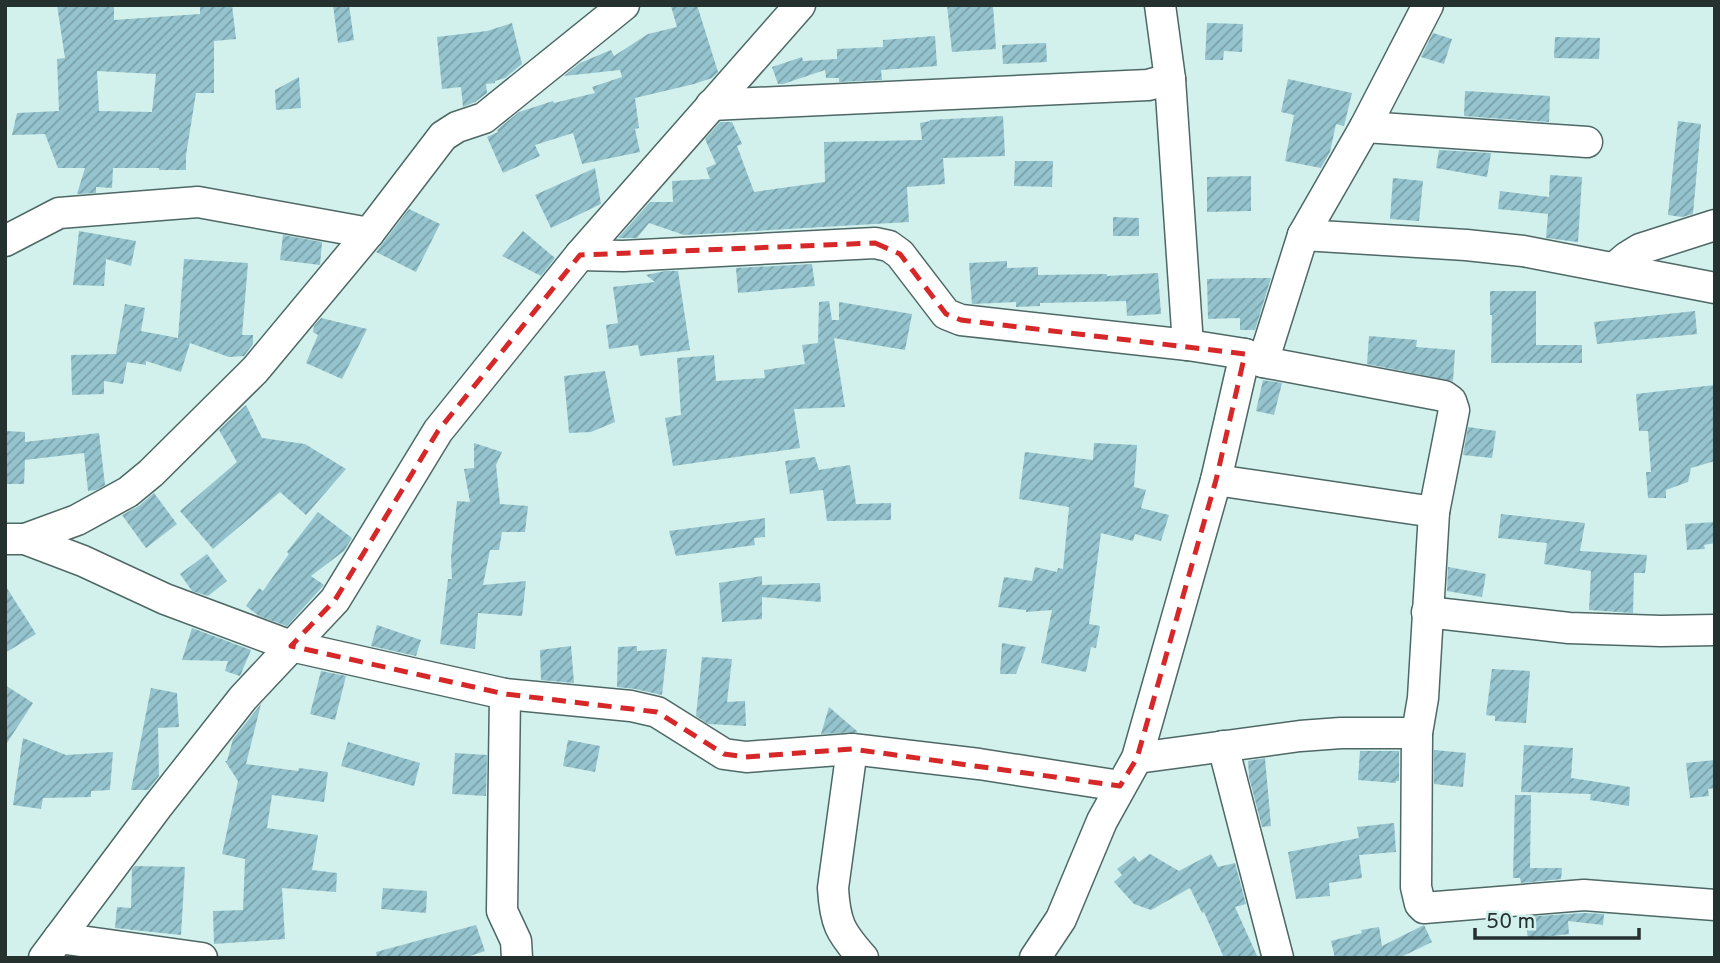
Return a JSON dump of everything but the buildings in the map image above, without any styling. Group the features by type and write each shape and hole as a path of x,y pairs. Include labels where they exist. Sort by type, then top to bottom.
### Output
{"street":[{"path":"15,539 77,520 128,492 151,473 255,370 369,233 443,136 457,127 484,118 623,5"},
{"path":"51,948 243,698 335,600 438,431 580,255 800,5"},
{"path":"1160,5 1170,79 1188,345"},
{"path":"1035,958 1061,919 1102,821 1137,758 1216,480 1254,358 1303,235 1428,5"},
{"path":"711,105 1148,85 1170,79"},
{"path":"1364,127 1587,142"},
{"path":"5,241 59,213 198,202 369,233"},
{"path":"1614,268 1640,249 1715,225"},
{"path":"1303,235 1522,251 1715,288"},
{"path":"580,255 622,256 874,243 889,246 900,254 946,314 961,320 1188,345 1444,396 1451,401 1454,410 1434,512 1423,698 1417,733 1416,887 1420,904 1424,908 1584,895 1715,905"},
{"path":"1216,480 1434,512"},
{"path":"15,539 83,561 165,599 291,646 505,694 631,706 657,712 724,754 746,758 852,749 979,764 1121,786"},
{"path":"1427,612 1569,628 1715,630"},
{"path":"505,694 502,911 516,941 517,958"},
{"path":"1137,758 1300,736 1417,733"},
{"path":"1223,746 1278,958"},
{"path":"852,749 833,888 834,910 844,937 863,958"},
{"path":"51,948 202,958"}],"highlighted area":[{"path":"875,243 900,254 946,314 961,320 1245,354 1216,480 1137,758 1120,786 852,749 746,757 724,754 657,712 505,694 291,646 335,600 438,431 580,255"}]}
